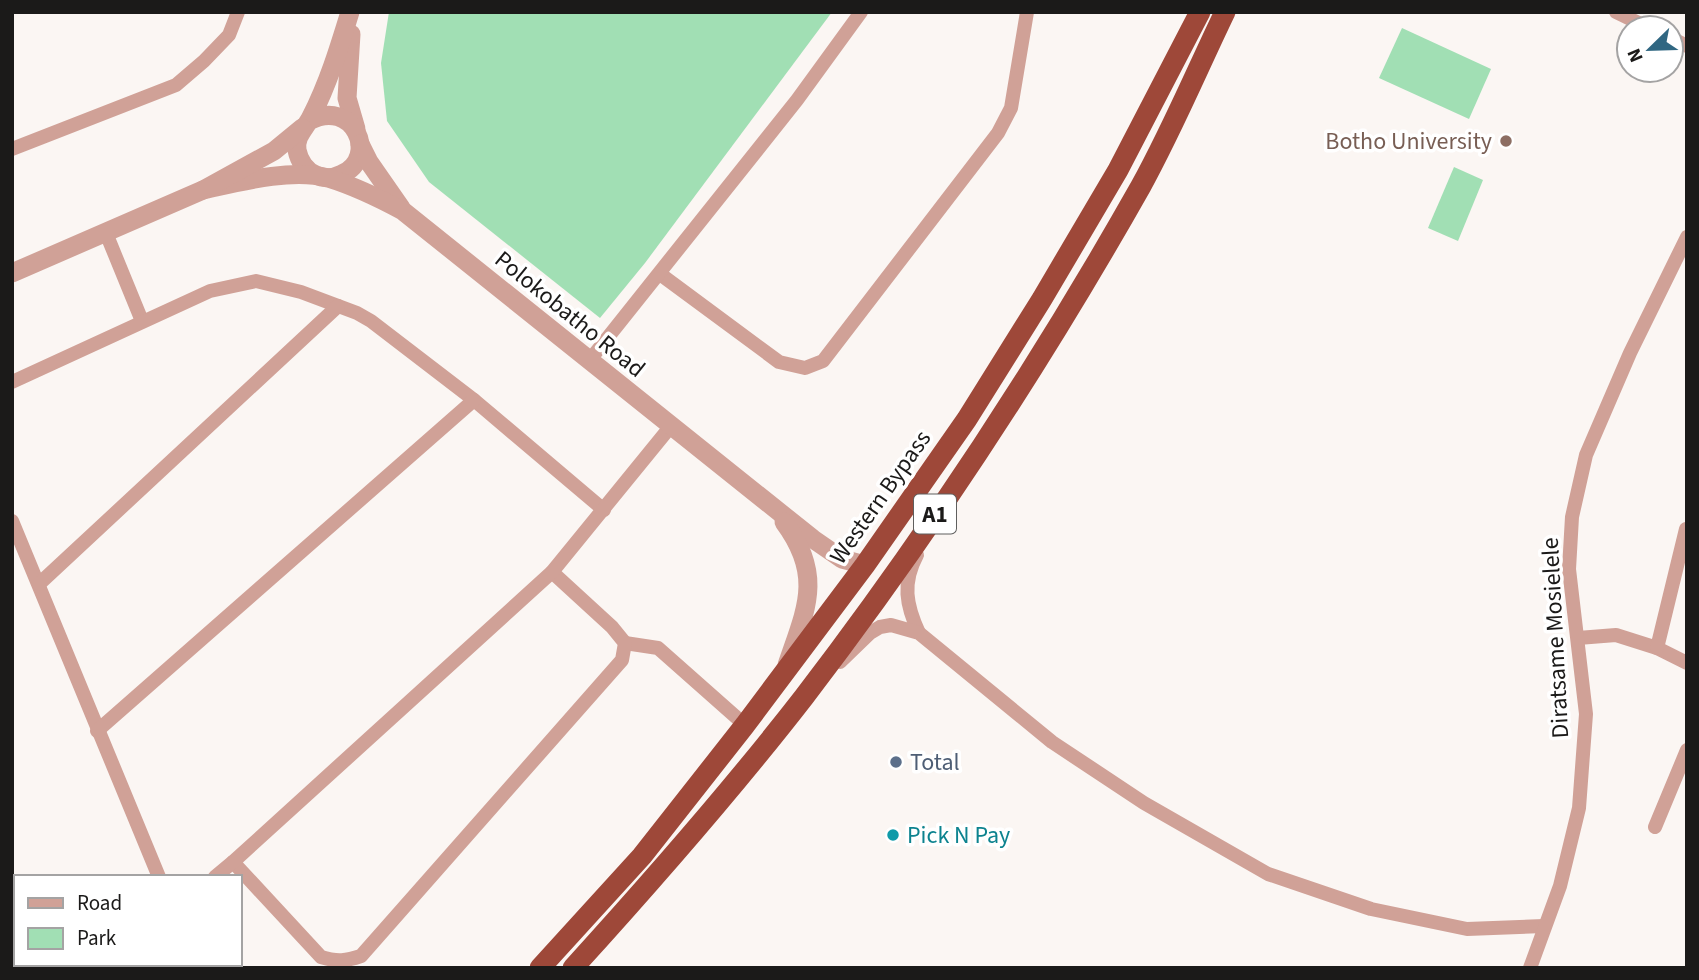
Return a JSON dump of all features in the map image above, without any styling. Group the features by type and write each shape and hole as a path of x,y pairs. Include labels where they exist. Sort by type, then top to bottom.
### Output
{"highway":[{"name":"Western Bypass","path":"540,968 642,856 745,725 865,565 967,419 1118,170 1200,12"},
{"name":"A1","path":"573,968 659,873 803,698 884,590 966,469 1062,319 1142,183 1225,12"}],"street":[{"path":"12,149 176,85 229,35 238,12"},
{"path":"326,178 306,169 297,149 298,138 325,88 352,12"},
{"path":"352,12 347,98 369,162 403,211"},
{"path":"589,361 797,100 861,12"},
{"path":"660,274 779,362 805,368 823,361 998,133 1011,108 1027,12"},
{"path":"12,273 203,190 274,151 318,116 329,114 349,121 358,136 359,155 355,164 337,177 283,175 203,190"},
{"name":"Polokobatho Road","path":"326,178 373,195 403,211 829,551 842,559 865,565"},
{"path":"106,233 142,321"},
{"name":"Diratsame Mosielele","path":"1530,968 1560,886 1579,807 1586,714 1569,569 1572,517 1586,455 1630,353 1687,237"},
{"path":"12,382 210,291 256,281 301,292 370,321 474,400 604,510"},
{"path":"39,584 338,306"},
{"path":"97,731 474,400"},
{"path":"217,875 552,572 671,426"},
{"path":"919,633 907,602 908,574 966,469"},
{"path":"773,507 799,545 808,586 807,606 783,676"},
{"path":"12,521 158,875"},
{"path":"1657,648 1686,529"},
{"path":"552,572 612,627 625,643 658,648 745,725"},
{"path":"803,698 870,633 880,627 891,625 919,633 1052,742 1143,803 1268,874 1371,909 1467,929 1544,926"},
{"path":"1578,638 1616,635 1657,648 1687,663"},
{"path":"233,862 321,957 345,961 361,956 622,660 625,643"},
{"path":"1655,827 1687,750"}],"green space":[{"path":"389,12 832,12 645,263 600,318 429,182 387,121 381,63"},
{"path":"1402,28 1491,69 1469,119 1379,78"},
{"path":"1454,167 1483,180 1458,241 1428,228"}],"place":[{"name":"Botho University","path":"1506,141"},
{"name":"Total","path":"896,762"},
{"name":"Pick N Pay","path":"893,835"}]}
